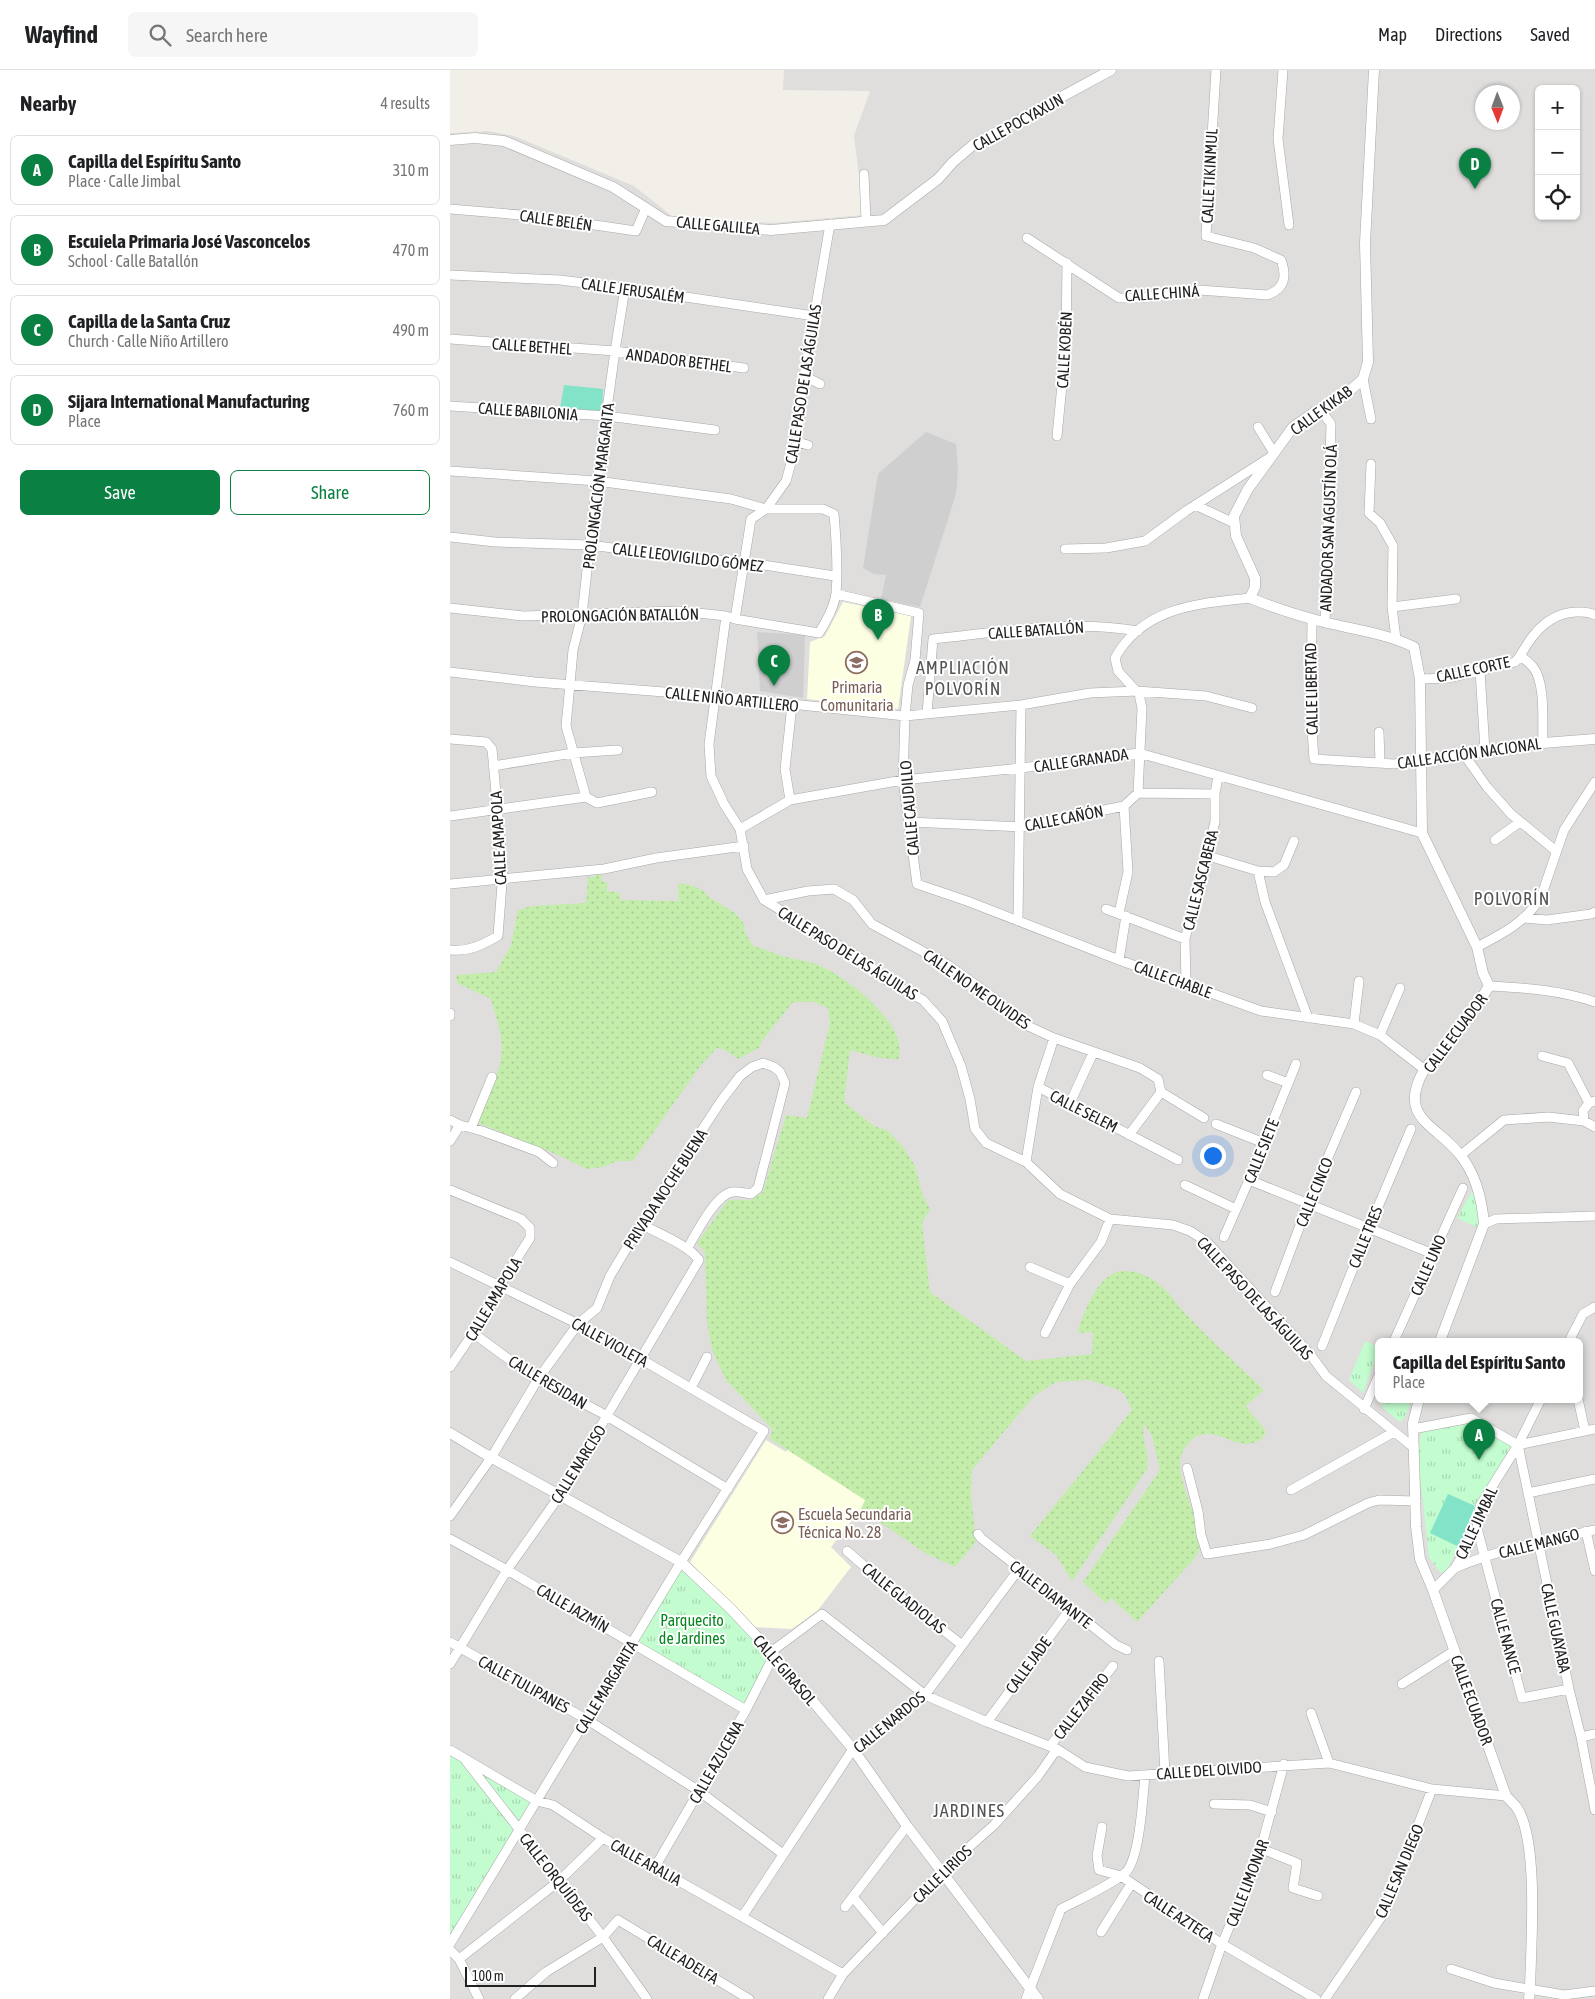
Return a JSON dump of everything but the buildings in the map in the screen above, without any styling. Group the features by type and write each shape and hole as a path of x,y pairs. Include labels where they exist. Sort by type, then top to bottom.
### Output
{"street":[{"name":"CALLE POCYAXUN","path":"884,220 938,179 952,162 973,145 1111,70"},
{"name":"CALLE TIKINMUL","path":"1216,70 1206,236 1254,248 1281,260 1285,272 1281,287"},
{"path":"1283,70 1278,139 1289,225"},
{"name":"CALLE KIKAB","path":"1065,549 1106,548 1145,541 1195,505 1273,455 1293,427 1316,411 1345,395 1363,379 1368,362 1366,244 1374,70"},
{"name":"CALLE GALILEA","path":"450,140 475,138 504,141 613,187 666,221 772,230 884,220"},
{"path":"864,174 866,221"},
{"name":"CALLE BELÉN","path":"450,209 533,216 636,232 646,208"},
{"name":"CALLE PASO DE LAS ÁGUILAS","path":"830,224 804,376 797,442 786,481 766,509 751,519 744,562 717,678 709,744 711,776 724,804 740,829 747,869 764,900 860,958 886,980 923,1000 942,1020 961,1066 970,1099 975,1128 986,1143 1026,1162 1060,1194 1110,1219 1173,1225 1190,1231 1206,1242 1297,1340 1326,1376 1364,1409 1413,1447"},
{"name":"CALLE CHINÁ","path":"1027,238 1119,298 1199,290 1267,295 1281,287"},
{"name":"CALLE KOBÉN","path":"1057,436 1066,344 1067,263"},
{"name":"CALLE JERUSALÉM","path":"450,275 560,280 814,316"},
{"name":"PROLONGACIÓN MARGARITA","path":"570,684 574,650 582,615 597,481 615,351 626,288"},
{"name":"CALLE BETHEL","path":"450,339 615,351"},
{"name":"ANDADOR BETHEL","path":"615,351 744,368"},
{"path":"804,376 820,384"},
{"path":"1363,379 1371,419"},
{"name":"CALLE BABILONIA","path":"450,406 606,416 715,430"},
{"name":"ANDADOR SAN AGUSTÍN OLÁ","path":"1316,411 1325,416 1331,424 1325,623"},
{"path":"1250,598 1255,587 1255,578 1236,536 1234,516 1248,489 1273,455 1258,427"},
{"path":"797,442 808,445"},
{"path":"1214,794 1138,793 1142,708 1139,694 1118,671 1115,658 1122,646 1138,631 1165,613 1182,607 1250,598 1271,607 1325,623 1396,639 1392,607 1393,546 1380,523 1369,513 1371,464"},
{"path":"450,471 597,481 731,499 766,509 823,509 834,514 836,594"},
{"path":"1195,505 1234,523"},
{"name":"CALLE LEOVIGILDO GÓMEZ","path":"450,537 495,542 590,545 696,559 744,562 835,576"},
{"name":"PROLONGACIÓN BATALLÓN","path":"450,608 522,616 679,611 731,617 819,633 831,611 836,594"},
{"name":"CALLE CAUDILLO","path":"836,594 919,613 915,660 908,685 905,716 903,780 917,884"},
{"path":"1392,607 1456,599"},
{"name":"CALLE CORTE","path":"1420,679 1448,678 1514,662 1521,656 1538,629 1550,619 1570,613 1589,612 1595,615"},
{"name":"CALLE LIBERTAD","path":"1312,619 1311,697 1314,759"},
{"name":"CALLE BATALLÓN","path":"928,714 932,639 1062,627 1110,626 1138,631"},
{"name":"CALLE ECUADOR","path":"1396,639 1414,647 1420,679 1422,833 1477,947 1483,973 1489,986 1481,1000 1425,1070 1417,1088 1415,1104 1420,1117 1461,1155 1483,1204 1484,1224 1441,1338"},
{"path":"1521,656 1534,668 1539,678 1542,695 1543,743"},
{"path":"1480,671 1485,751"},
{"name":"CALLE NIÑO ARTILLERO","path":"450,672 716,696 905,716 1021,704 1090,693 1137,692 1206,696 1252,708"},
{"path":"570,684 566,726 586,797"},
{"path":"1018,921 1021,827 1021,704"},
{"path":"790,800 785,769 792,705"},
{"path":"1379,732 1380,763"},
{"name":"CALLE AMAPOLA","path":"450,739 486,742 492,749 502,878 498,936 479,947 461,951 450,950"},
{"name":"CALLE ACCIÓN NACIONAL","path":"1314,759 1394,764 1543,743 1595,739"},
{"path":"493,766 573,753 618,750"},
{"name":"CALLE GRANADA","path":"740,829 790,800 903,780 1139,753 1218,776 1284,792 1422,833"},
{"path":"1464,753 1487,787 1520,822 1556,851"},
{"name":"CALLE SASCABERA","path":"1186,983 1186,939 1205,856 1215,822 1214,794 1218,776"},
{"path":"1477,947 1508,931 1536,906 1541,897 1564,830 1595,782"},
{"path":"450,816 497,811 586,797 597,803 652,792"},
{"name":"CALLE CAÑÓN","path":"909,822 1021,827 1124,806 1138,793"},
{"path":"1118,960 1128,872 1124,806"},
{"path":"1495,840 1520,822"},
{"path":"1205,856 1258,871 1274,872 1284,865 1294,842"},
{"path":"450,884 604,870 656,858 744,846"},
{"path":"1258,871 1265,902 1308,1018"},
{"name":"CALLE CHABLE","path":"917,884 1118,960 1261,1011 1354,1024 1380,1035 1425,1070"},
{"name":"CALLE NO ME OLVIDES","path":"764,900 834,889 853,900 872,924 948,965 994,998 1028,1026 1093,1053 1140,1068 1158,1079 1161,1092"},
{"path":"1106,909 1186,939"},
{"path":"1523,918 1547,920 1595,912"},
{"path":"1354,1024 1360,981"},
{"path":"1489,986 1532,988 1565,993 1595,1002"},
{"path":"1380,1035 1400,988"},
{"path":"1026,1162 1038,1088 1054,1038"},
{"path":"1070,1103 1093,1053"},
{"path":"1542,1056 1568,1063 1592,1102 1583,1111 1584,1121"},
{"name":"PRIVADA NOCHE BUENA","path":"450,1516 491,1458 538,1380 578,1324 597,1308 610,1276 641,1224 721,1101 740,1076 752,1067 763,1063 774,1067 780,1072 785,1084 758,1188 751,1194 734,1191 723,1195 715,1204 687,1249"},
{"name":"CALLE SIETE","path":"1224,1237 1250,1180 1296,1064"},
{"path":"1267,1075 1288,1083"},
{"path":"472,1128 492,1077"},
{"name":"CALLE SELEM","path":"1038,1088 1178,1160"},
{"path":"1129,1134 1161,1092 1204,1118"},
{"name":"CALLE CINCO","path":"1275,1292 1308,1204 1356,1092"},
{"path":"1461,1155 1504,1120 1548,1117 1584,1121 1595,1127"},
{"path":"450,1120 539,1152 553,1163"},
{"path":"1216,1124 1264,1143"},
{"path":"450,1141 460,1125"},
{"name":"CALLE TRES","path":"1322,1346 1369,1228 1412,1130"},
{"path":"1250,1180 1433,1254"},
{"path":"1186,1185 1236,1209"},
{"name":"CALLE UNO","path":"1395,1338 1463,1188"},
{"name":"CALLE AMAPOLA","path":"450,1190 521,1219 530,1228 530,1238 500,1285 473,1334 450,1367"},
{"path":"1484,1224 1496,1219 1595,1216"},
{"path":"1045,1333 1070,1284 1101,1242 1110,1219"},
{"path":"641,1224 687,1249"},
{"name":"CALLE NARCISO","path":"450,1664 507,1570 560,1495 608,1417 639,1358 699,1260 687,1249"},
{"name":"CALLE VIOLETA","path":"450,1262 578,1324 764,1431"},
{"path":"1030,1267 1070,1284"},
{"path":"1571,1338 1583,1314 1595,1307"},
{"name":"CALLE RESIDAN","path":"473,1334 538,1380 608,1417 728,1489"},
{"path":"691,1388 707,1357"},
{"path":"1364,1409 1375,1386"},
{"name":"CALLE ECUADOR","path":"1418,1403 1413,1428 1413,1447 1416,1527 1420,1559 1433,1590 1506,1796 1517,1808 1527,1835 1531,1867 1529,1999"},
{"name":"CALLE JIMBAL","path":"1433,1590 1455,1568 1477,1528 1480,1506 1518,1445 1539,1403"},
{"path":"1579,1403 1585,1431"},
{"path":"1413,1428 1471,1418 1518,1445 1595,1429"},
{"name":"CALLE MARGARITA","path":"450,1944 632,1642 764,1431"},
{"path":"1291,1490 1394,1432"},
{"name":"CALLE GIRASOL","path":"450,1433 491,1458 681,1562 730,1608 773,1654 853,1749 907,1826 1038,1999"},
{"name":"CALLE GUAYABA","path":"1518,1445 1569,1690 1593,1787 1595,1810"},
{"path":"1187,1468 1207,1554 1271,1544 1304,1535 1368,1503 1379,1500 1416,1501"},
{"path":"1528,1493 1595,1479"},
{"name":"CALLE NANCE","path":"1477,1528 1522,1698 1569,1690"},
{"path":"1590,1530 1595,1571"},
{"name":"CALLE MANGO","path":"1455,1568 1484,1557 1590,1530"},
{"name":"CALLE DIAMANTE","path":"978,1534 1019,1569 1116,1645 1127,1650"},
{"name":"CALLE JAZMÍN","path":"450,1539 632,1642 746,1710"},
{"name":"CALLE GLADIOLAS","path":"847,1551 886,1585 962,1645"},
{"name":"CALLE NARDOS","path":"742,1917 853,1749 925,1695 1019,1569"},
{"name":"CALLE JADE","path":"987,1722 1070,1608"},
{"name":"CALLE AZUCENA","path":"655,1868 746,1710 773,1654 822,1614 925,1695"},
{"name":"CALLE TULIPANES","path":"450,1642 586,1719 699,1791 783,1854"},
{"path":"1402,1684 1454,1651"},
{"path":"1159,1661 1165,1773"},
{"name":"CALLE ZAFIRO","path":"1053,1747 1113,1666"},
{"name":"CALLE DEL OLVIDO","path":"925,1695 987,1722 1053,1747 1085,1766 1128,1776 1329,1762 1432,1789 1506,1796"},
{"path":"1311,1713 1329,1762"},
{"path":"1581,1737 1595,1734"},
{"name":"CALLE LIRIOS","path":"828,1999 843,1974 942,1872 994,1825 1038,1776 1053,1747"},
{"name":"CALLE ARALIA","path":"450,1750 537,1801 554,1805 603,1838 843,1974"},
{"name":"CALLE ORQUÍDEAS","path":"463,1757 602,1937 647,1999"},
{"name":"CALLE LIMONAR","path":"1203,1999 1222,1944 1262,1849 1284,1764"},
{"path":"1026,1999 1061,1909 1120,1876 1130,1867 1139,1833 1145,1775"},
{"name":"CALLE SAN DIEGO","path":"1325,1999 1384,1914 1432,1789"},
{"path":"1214,1804 1250,1805 1272,1812"},
{"path":"845,1907 907,1826"},
{"name":"CALLE AZTECA","path":"1102,1826 1097,1856 1099,1870 1120,1876 1222,1944 1316,1999"},
{"path":"459,1959 559,1881 603,1838"},
{"path":"1262,1849 1297,1863 1292,1888 1318,1896"},
{"path":"1101,1932 1131,1884"},
{"path":"853,1897 883,1933"},
{"name":"CALLE ADELFA","path":"602,1937 618,1920 749,1999"},
{"path":"515,1999 546,1972 602,1937"},
{"path":"450,1950 459,1959 478,1999"},
{"path":"1451,1969 1494,1983 1564,1995 1595,1991"}],"shaded area":[{"path":"784,70 1595,70 1595,1999 450,1999 450,133 489,131 514,136 634,186 672,216 772,223 864,215 854,136 870,91 783,90"},
{"path":"926,432 956,444 958,470 956,494 920,607 881,599 886,575 874,574 863,568 878,474"},
{"name":"Primaria Comunitaria","path":"843,602 911,616 898,709 807,699 810,642 825,636"},
{"path":"757,632 805,635 803,698 760,691"},
{"name":"Escuela Secundaria Técnica No. 28","path":"766,1440 786,1452 791,1444 868,1500 831,1547 851,1567 818,1610 792,1629 753,1627 690,1562"}],"green space":[{"path":"564,385 603,389 602,411 560,408"},
{"path":"601,872 602,882 607,882 607,891 620,893 620,900 679,901 678,883 691,885 704,891 709,897 735,913 744,924 745,932 753,946 782,956 808,961 835,973 862,993 887,1020 896,1033 900,1047 898,1060 875,1057 850,1050 844,1102 874,1126 888,1131 903,1147 915,1166 923,1196 930,1209 922,1223 930,1292 1026,1361 1092,1354 1093,1332 1078,1333 1093,1295 1103,1281 1117,1272 1130,1271 1139,1273 1161,1285 1204,1333 1264,1390 1246,1406 1266,1432 1262,1439 1247,1444 1207,1434 1191,1440 1184,1450 1180,1461 1181,1474 1198,1529 1201,1546 1194,1559 1137,1622 1111,1598 1106,1604 1083,1582 1160,1470 1152,1436 1144,1424 1147,1469 1072,1581 1056,1555 1030,1536 1132,1410 1125,1395 1119,1390 1089,1380 1056,1382 1034,1396 972,1470 971,1496 976,1542 955,1567 925,1553 861,1509 865,1500 769,1438 773,1430 726,1380 712,1350 707,1321 705,1252 697,1243 728,1200 750,1200 763,1192 786,1115 807,1118 830,1023 828,1008 814,1002 793,1002 762,1041 759,1048 738,1059 725,1050 717,1048 701,1065 633,1161 617,1161 603,1167 587,1169 558,1155 476,1122 499,1068 502,1049 501,1036 491,999 457,983 456,975 496,972 511,945 518,910 532,906 586,903 588,877 595,877 595,874"},
{"path":"1474,1188 1481,1206 1479,1228 1457,1218"},
{"path":"1365,1341 1375,1345 1375,1360 1363,1393 1349,1380"},
{"path":"1382,1403 1408,1403 1410,1405 1405,1417 1400,1422 1383,1408"},
{"path":"1470,1423 1515,1446 1471,1520 1447,1570 1441,1573 1429,1558 1418,1457 1421,1431"},
{"path":"1448,1494 1475,1506 1459,1547 1430,1533"},
{"name":"Parquecito de Jardines","path":"681,1562 772,1656 748,1707 632,1642"},
{"path":"450,1750 537,1801 450,1944"}],"place":[{"name":"Sijara International Manufacturing","path":"1475,189"},
{"name":"Escuiela Primaria José Vasconcelos","path":"878,640"},
{"name":"Primaria Comunitaria","path":"857,663"},
{"name":"Capilla de la Santa Cruz","path":"774,686"},
{"name":"Capilla del Espíritu Santo","path":"1479,1460"},
{"name":"Escuela Secundaria Técnica No. 28","path":"782,1523"}],"district":[{"name":"AMPLIACIÓN POLVORÍN","path":"963,677"},
{"name":"POLVORÍN","path":"1512,898"},
{"name":"JARDINES","path":"969,1810"}]}
